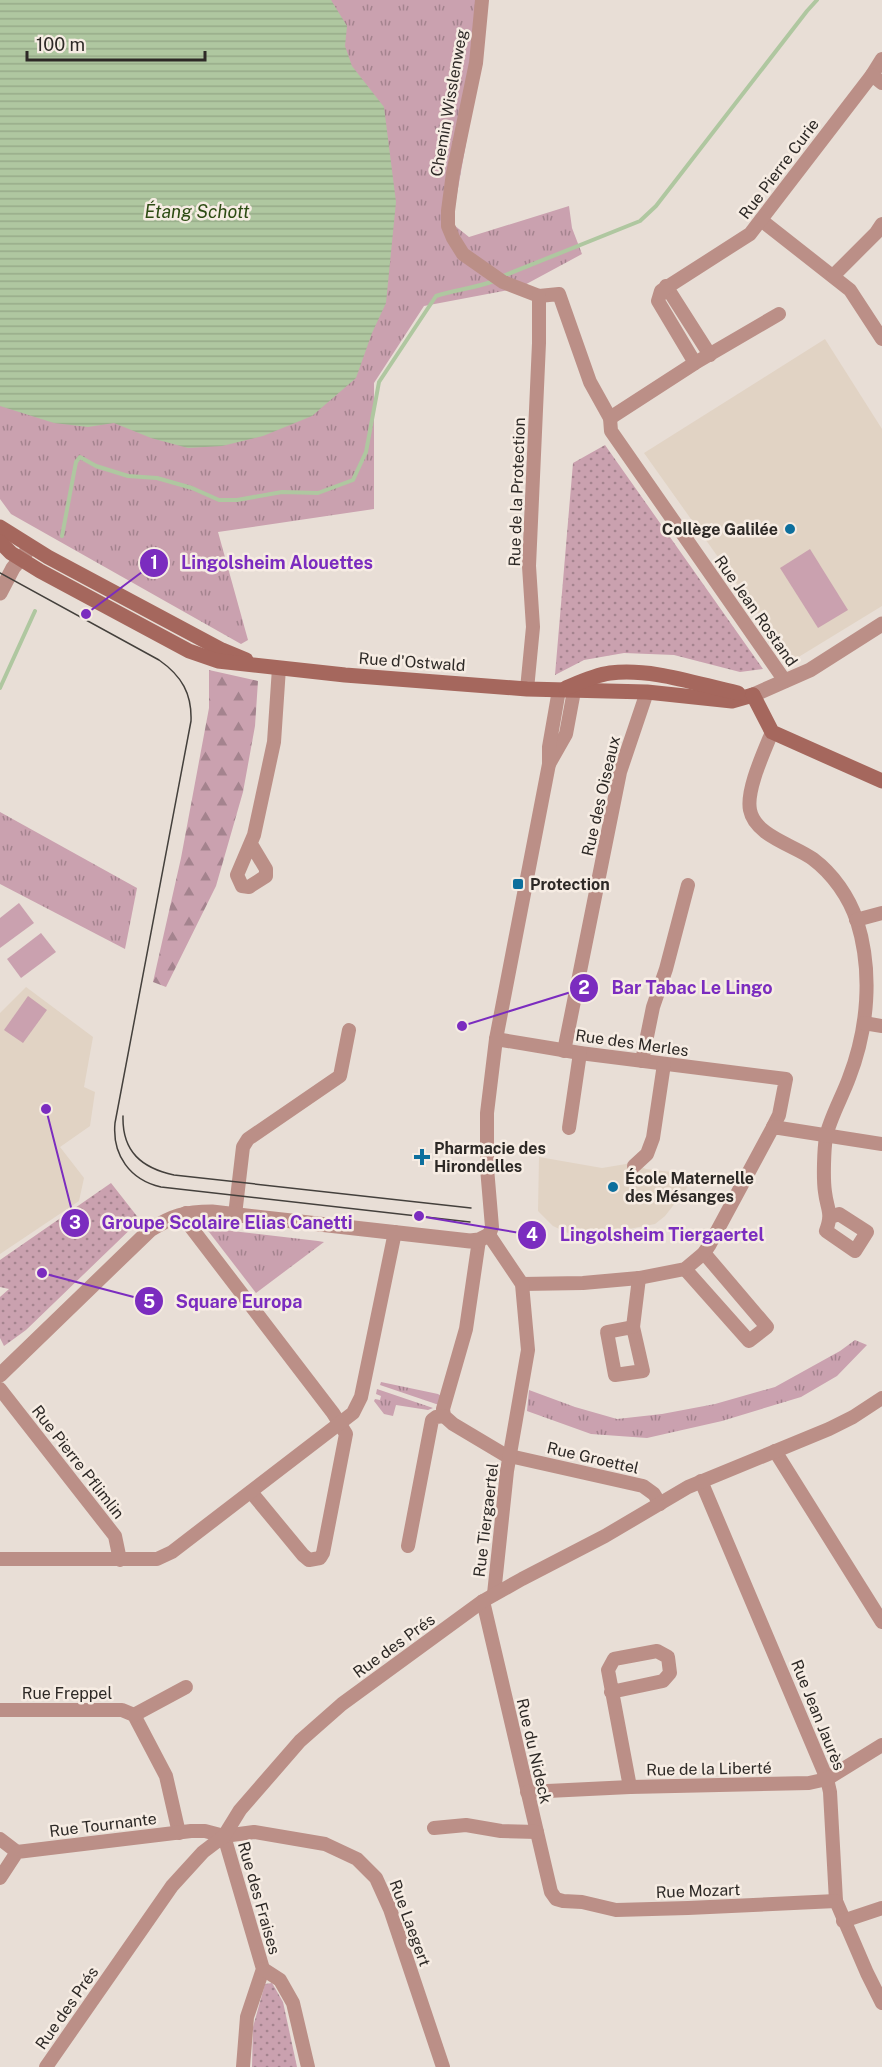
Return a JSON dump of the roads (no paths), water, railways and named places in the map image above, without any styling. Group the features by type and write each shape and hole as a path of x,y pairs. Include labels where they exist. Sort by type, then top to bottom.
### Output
{"main road":[{"path":"0,527 25,553"},
{"path":"0,542 25,553"},
{"name":"Rue d'Ostwald","path":"25,553 200,656 233,664 527,689 647,692 732,700 753,695"},
{"name":"Rue d'Ostwald","path":"567,691 592,678 630,671 664,675 753,695"},
{"path":"753,695 772,732 882,781"}],"street":[{"name":"Chemin Wisslenweg","path":"482,0 476,63 453,173 448,226 463,254 497,278 539,296"},
{"name":"Rue Pierre Curie","path":"666,286 750,234 877,79 882,59"},
{"path":"761,220 850,290 882,339"},
{"path":"833,276 880,234"},
{"path":"695,363 658,302 661,291 666,286 710,355"},
{"name":"Rue Jean Rostand","path":"539,296 559,294 590,381 610,418 611,431 785,681"},
{"name":"Rue de la Protection","path":"527,689 533,627 529,566 539,296"},
{"path":"610,418 695,363 779,314"},
{"path":"0,593 25,553"},
{"path":"753,695 810,670 882,624"},
{"path":"251,844 274,742 279,668"},
{"path":"408,1546 432,1420 444,1416 443,1409 466,1329 484,1238 492,1227 487,1168 488,1113 496,1039 549,764 549,747 567,691"},
{"name":"Rue des Oiseaux","path":"564,1051 620,772 647,692"},
{"path":"772,732 751,790 750,808 753,819 765,831 812,858 832,876 845,896 856,920 866,959 864,1023 860,1044 826,1136 825,1191 831,1217"},
{"path":"642,1061 653,1008 666,969 688,885"},
{"path":"856,920 882,913"},
{"path":"864,1023 882,1026"},
{"path":"236,1215 243,1147 248,1139 340,1076 349,1030"},
{"name":"Rue des Merles","path":"496,1039 564,1051 786,1079 773,1127"},
{"path":"569,1128 580,1053"},
{"path":"635,1162 647,1154 654,1138 664,1064"},
{"path":"522,1284 583,1283 639,1278 685,1269 705,1253 773,1127 882,1144"},
{"path":"0,1375 150,1230 171,1217 186,1213 212,1212 470,1241 484,1238"},
{"path":"186,1213 190,1226 340,1423 346,1434 323,1553 320,1558 309,1560 303,1555 251,1492"},
{"path":"0,1559 149,1560 165,1556 353,1413 361,1397 395,1232"},
{"path":"484,1238 522,1284 528,1350 511,1456"},
{"path":"685,1269 749,1341 767,1326 705,1253"},
{"path":"633,1327 639,1278"},
{"name":"Rue Pierre Pflimlin","path":"0,1389 115,1536 120,1560"},
{"name":"Rue des Prés","path":"50,2066 172,1886 203,1852 224,1836 240,1810 300,1741 342,1704 488,1598 605,1536 701,1481 837,1425 882,1398"},
{"name":"Rue Tiergaertel","path":"444,1416 453,1424 505,1455 511,1456 488,1598"},
{"path":"775,1451 882,1621"},
{"name":"Rue Groettel","path":"511,1456 643,1486 654,1494 660,1504"},
{"name":"Rue Jean Jaurès","path":"701,1481 827,1779 830,1792 836,1901 843,1921 882,2003"},
{"name":"Rue du Nideck","path":"488,1598 527,1792 551,1892 556,1899 563,1901"},
{"path":"611,1692 663,1681 670,1673 668,1657 657,1651 614,1659 608,1670 611,1692 630,1787"},
{"path":"179,1833 166,1776 134,1714 186,1688"},
{"name":"Rue Freppel","path":"0,1710 122,1710 134,1714"},
{"name":"Rue de la Liberté","path":"527,1792 809,1783 827,1779 882,1745"},
{"path":"434,1828 466,1825 501,1831 537,1832"},
{"name":"Rue Tournante","path":"17,1852 179,1833 205,1831 224,1836"},
{"name":"Rue Laegert","path":"224,1836 254,1832 325,1844 357,1859 376,1878 390,1909 443,2067"},
{"name":"Rue des Fraises","path":"224,1836 263,1969 247,2017 243,2067"},
{"path":"0,1839 17,1852 0,1878"},
{"name":"Rue Mozart","path":"563,1901 582,1902 616,1910 836,1901"},
{"path":"843,1921 882,1908"},
{"name":"Rue des Fraises","path":"263,1969 280,1980 293,2003 308,2067"}],"water":[{"name":"Étang Schott","path":"0,0 331,0 347,26 345,46 352,66 384,107 396,202 386,303 372,333 356,378 312,416 263,436 222,446 188,448 151,438 114,423 88,427 54,423 0,406"}],"waterway":[{"path":"503,276 640,221 656,206 817,0"},
{"path":"62,536 76,462 80,457 96,466 128,476 157,478 192,488 219,500 237,500 282,492 318,493 353,480 366,452 379,382 436,296 494,281"},
{"path":"0,688 35,611"}],"tram line":[{"path":"0,573 159,660 174,672 184,686 190,702 191,721 115,1123 117,1146 125,1164 140,1179 161,1187 470,1222"},
{"path":"123,1116 126,1139 136,1156 152,1168 174,1175 471,1208"}],"place":[{"name":"Collège Galilée","path":"790,529"},
{"name":"Lingolsheim Alouettes","path":"86,614"},
{"name":"Protection","path":"518,884"},
{"name":"Bar Tabac Le Lingo","path":"462,1026"},
{"name":"Groupe Scolaire Elias Canetti","path":"46,1109"},
{"name":"Pharmacie des Hirondelles","path":"422,1157"},
{"name":"École Maternelle des Mésanges","path":"613,1187"},
{"name":"Lingolsheim Tiergaertel","path":"419,1216"},
{"name":"Square Europa","path":"42,1273"}]}
